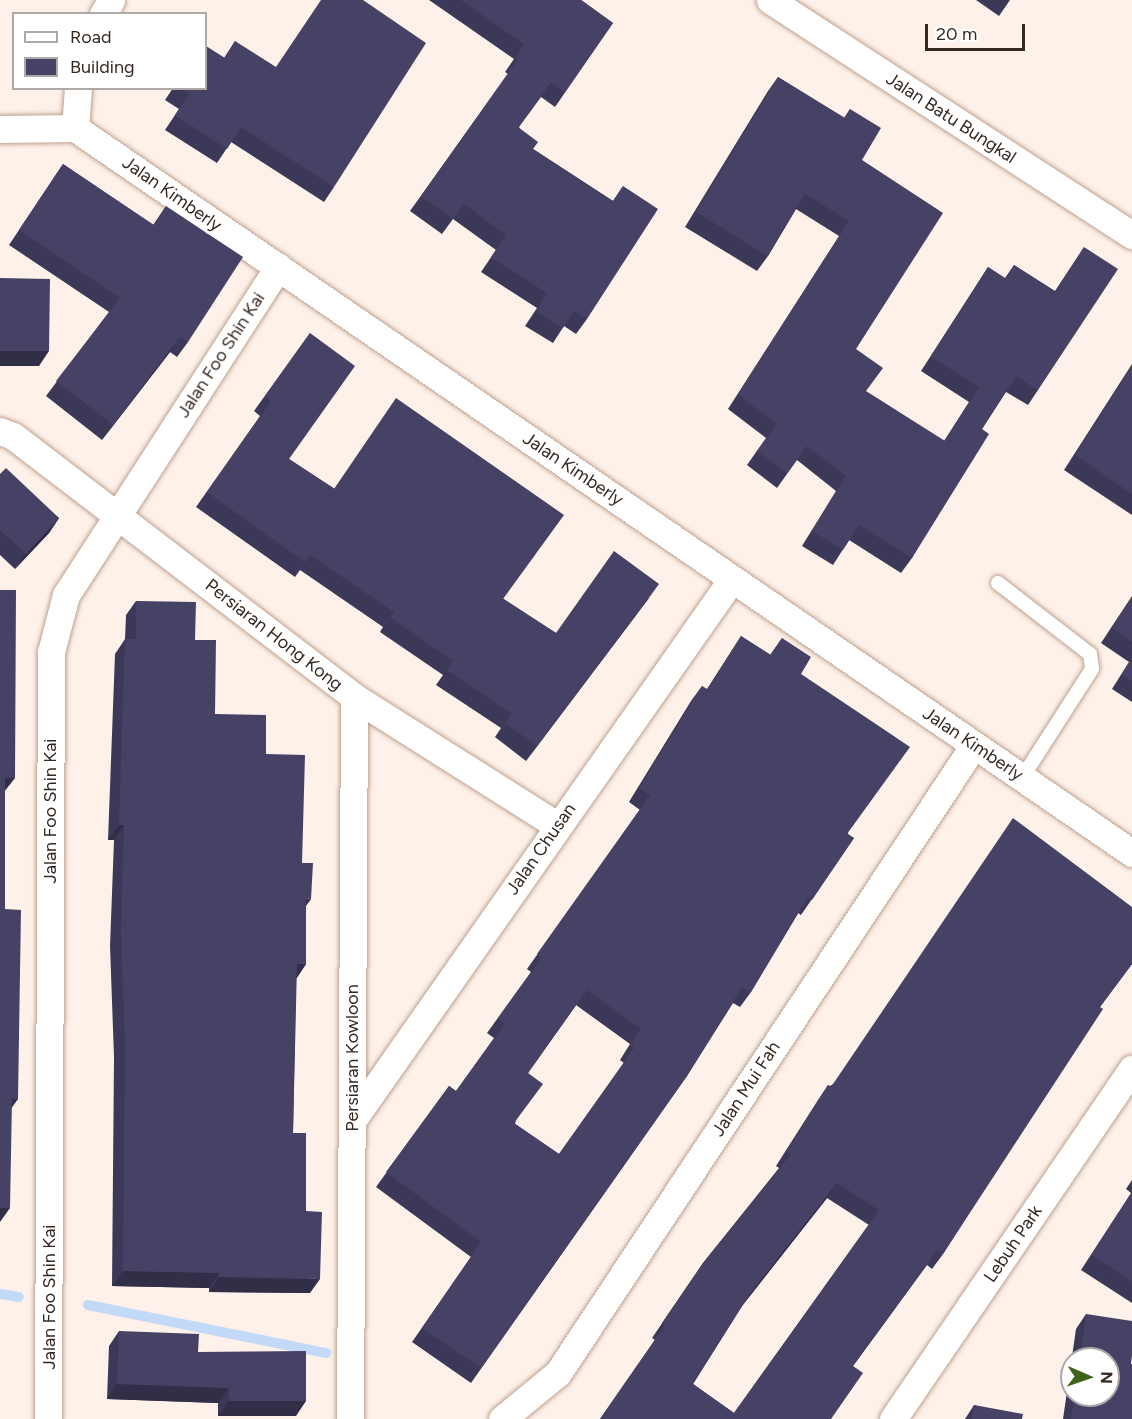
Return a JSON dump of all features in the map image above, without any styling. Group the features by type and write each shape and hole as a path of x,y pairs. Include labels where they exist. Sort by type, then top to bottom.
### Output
{"street":[{"name":"Jalan Batu Bungkal","path":"770,0 1132,235"},
{"path":"0,129 75,128 78,90"},
{"name":"Jalan Kimberly","path":"75,128 1132,854"},
{"name":"Jalan Foo Shin Kai","path":"48,1419 51,652 66,595 278,267"},
{"name":"Persiaran Hong Kong","path":"0,431 13,436 118,514 354,697 558,826"},
{"name":"Jalan Chusan","path":"352,1121 732,579"},
{"name":"Persiaran Kowloon","path":"350,1419 354,697"},
{"name":"Jalan Mui Fah","path":"502,1419 558,1373 974,745"},
{"name":"Lebuh Park","path":"893,1419 1132,1069"}],"lane":[{"path":"998,583 1090,654 1092,669 1022,778"}],"building":[{"path":"321,0 363,0 426,43 334,187 241,127 227,149 175,115 189,94 184,90 207,90 207,47 225,58 235,41 276,67"},
{"path":"461,0 581,0 613,23 565,92 551,82 518,127 538,142 533,149 613,201 623,186 658,209 587,319 574,311 563,328 536,311 547,293 491,257 506,235 464,204 453,219 421,196 518,59 516,57 524,44"},
{"path":"778,77 845,118 850,109 881,128 862,160 943,213 856,349 883,368 866,391 945,441 979,387 931,357 988,267 1006,279 1014,265 1056,292 1084,247 1118,269 1038,390 1016,376 982,429 989,434 912,558 859,525 843,550 812,531 846,476 807,446 787,473 757,451 777,424 738,394 849,221 805,194 768,256 696,212"},
{"path":"63,164 154,225 166,206 243,257 188,342 180,337 113,425 56,381 120,298 19,230"},
{"path":"0,278 50,279 49,351 0,351"},
{"path":"310,333 355,366 289,459 334,489 396,398 564,515 503,599 556,633 614,551 659,584 537,746 505,723 512,714 447,670 453,661 390,617 394,612 310,555 305,562 207,492 271,401 265,396"},
{"path":"1132,366 1132,494 1075,455"},
{"path":"6,468 59,518 26,554 0,530 0,474"},
{"path":"0,590 16,590 15,778 5,778 5,909 21,910 18,1099 12,1099 10,1208 0,1208"},
{"path":"1132,597 1132,642 1112,628"},
{"path":"136,601 196,602 195,640 216,640 215,714 266,715 266,754 305,755 302,863 313,863 311,899 306,898 306,964 297,964 293,1133 306,1133 306,1211 322,1212 320,1279 219,1277 219,1273 123,1271 125,1042 121,931 124,825 119,825 125,639 136,639"},
{"path":"741,636 771,655 782,638 811,657 801,674 910,747 847,834 854,838 812,900 808,897 751,992 742,987 687,1076 481,1368 422,1328 481,1242 386,1172 449,1086 456,1091 505,1024 498,1018 542,957 537,954 650,795 639,788 702,686 707,690","holes":["587,990 641,1029 630,1046 634,1048 559,1154 514,1123 543,1084 528,1073"]},
{"path":"1132,659 1132,681 1122,674"},
{"path":"1013,818 1132,907 1132,964 1100,1007 1103,1009 943,1254 937,1251 853,1366 863,1373 831,1419 600,1419 665,1325 662,1323 703,1263 791,1154 787,1151 828,1085 831,1087","holes":["837,1183 879,1210 734,1413 693,1384 749,1295"]},
{"path":"1132,1192 1132,1281 1092,1255"},
{"path":"1086,1314 1132,1321 1132,1419 1071,1419 1072,1407 1120,1407 1120,1347 1082,1347"},
{"path":"119,1331 199,1334 198,1352 306,1351 306,1401 229,1401 229,1388 117,1384"},
{"path":"974,1405 1023,1414 1022,1419 972,1419"}],"waterway":[{"path":"0,1294 19,1297"},
{"path":"88,1305 326,1353"}]}
